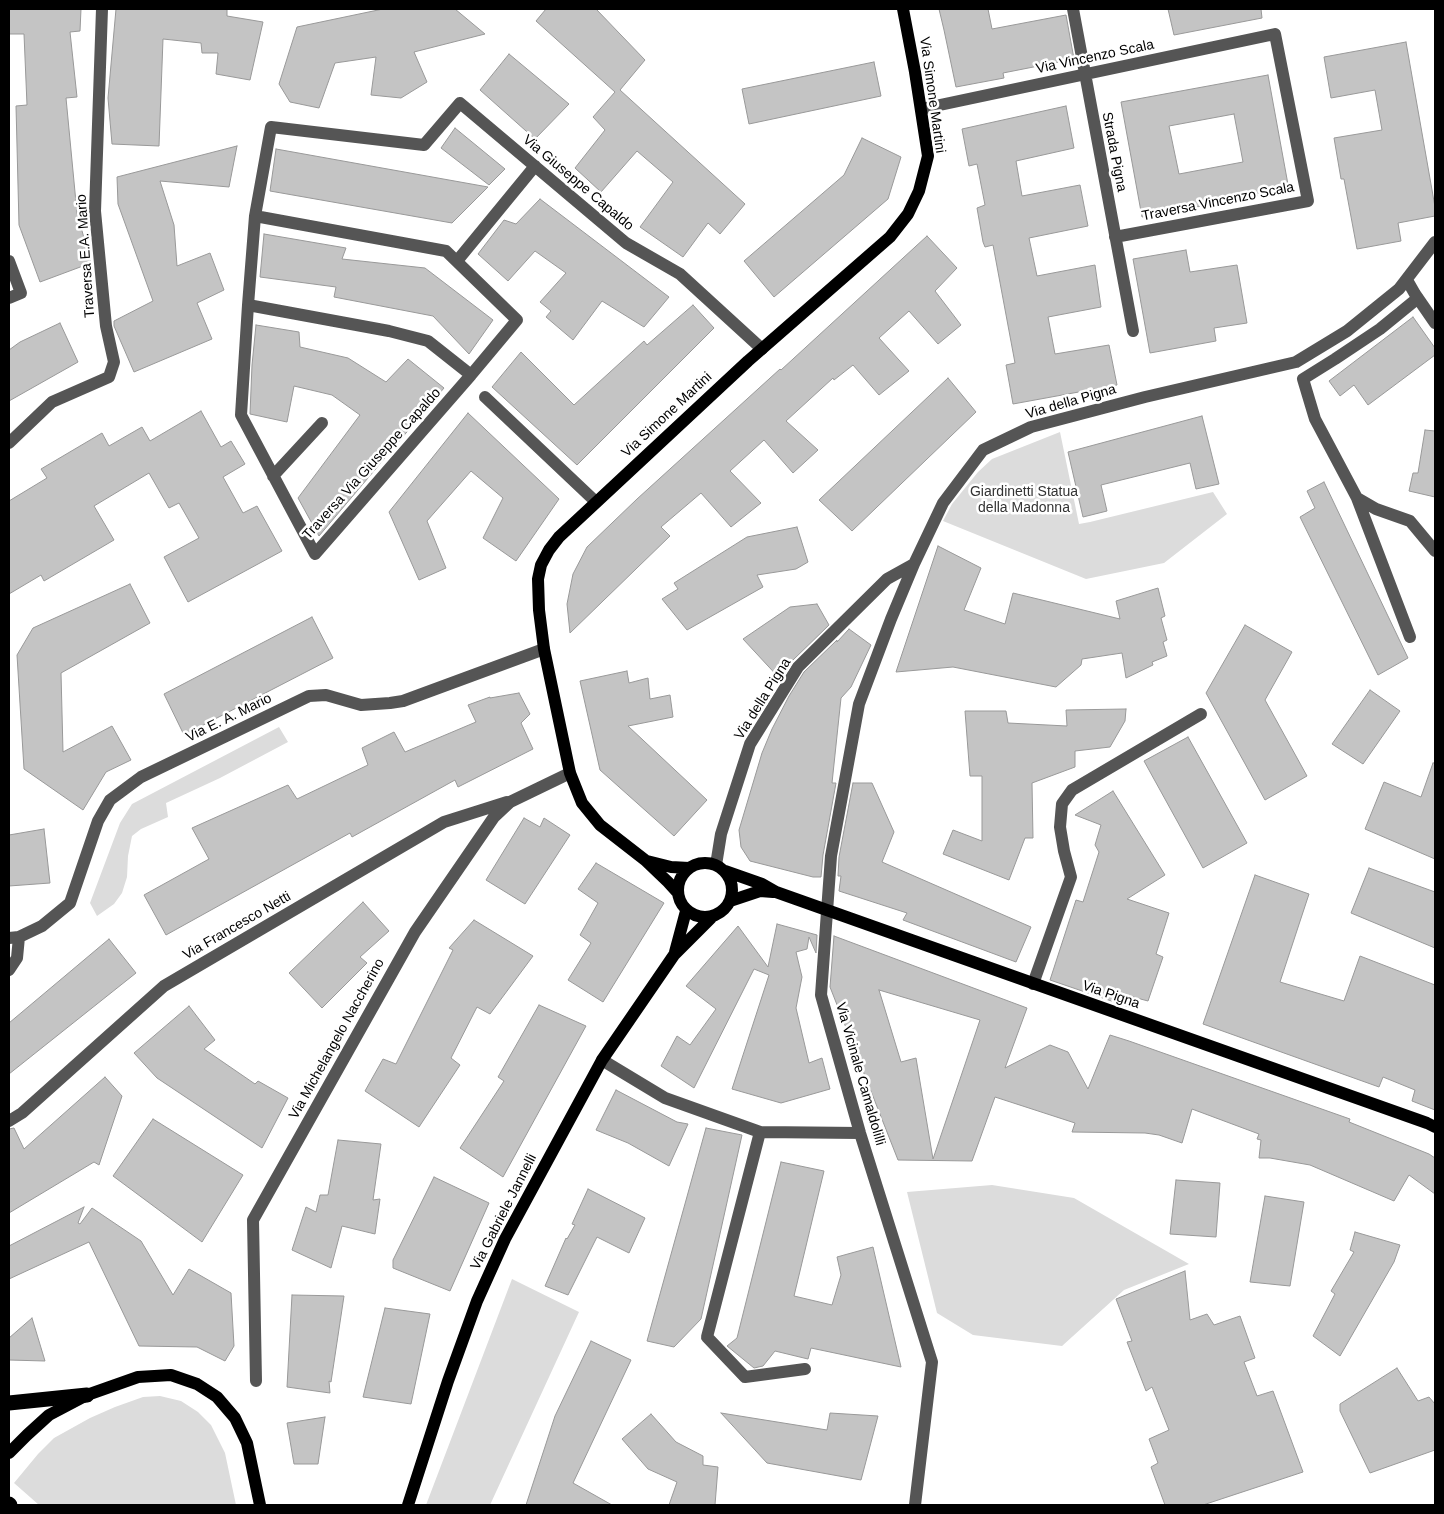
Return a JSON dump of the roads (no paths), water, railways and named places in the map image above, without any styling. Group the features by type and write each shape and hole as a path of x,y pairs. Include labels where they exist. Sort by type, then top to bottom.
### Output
{"highway":[{"path":"9,1403 87,1395"}],"main road":[{"name":"Via Simone Martini","path":"678,893 645,860 600,825 582,803 570,773 544,649 539,610 538,579 541,565 559,536 762,349 890,238 908,214 918,191 928,156 903,9"},
{"name":"Via Simone Martini","path":"645,860 671,867 689,868"},
{"path":"707,863 720,868 729,876 732,885 730,901 725,909 711,918 694,916 680,903 678,884 682,875 689,868 697,864 707,863"},
{"name":"Via Pigna","path":"720,868 762,884 776,892 1435,1127"},
{"name":"Via Pigna","path":"730,901 760,891 776,892"},
{"name":"Via Gabriele Jannelli","path":"674,955 686,910"},
{"name":"Via Gabriele Jannelli","path":"408,1505 448,1382 477,1301 506,1238 602,1060 674,955 711,918"},
{"path":"9,1453 49,1415 87,1395 138,1377 171,1375 197,1384 217,1397 235,1418 246,1443 260,1505"}],"street":[{"name":"Traversa E.A. Mario","path":"9,443 52,402 109,378 114,362 106,326 95,211 102,9"},
{"name":"Strada Pigna","path":"1073,9 1133,331"},
{"name":"Via Vincenzo Scala","path":"921,109 1275,34"},
{"name":"Traversa Vincenzo Scala","path":"1115,237 1308,201 1275,34"},
{"name":"Via Giuseppe Capaldo","path":"271,127 424,145 460,103 626,243 680,274 762,349"},
{"name":"Traversa Via Giuseppe Capaldo","path":"271,127 255,216 241,415 315,554 471,375"},
{"path":"457,261 535,166"},
{"path":"248,305 389,330 428,341 471,375 518,320 446,251 255,216"},
{"name":"Via della Pigna","path":"720,868 720,834 750,744 798,667 887,579 914,564 943,503 983,450 1031,427 1154,395 1296,362 1348,331 1399,290 1435,242"},
{"path":"9,261 21,293 9,298"},
{"path":"1407,280 1435,323"},
{"path":"1410,636 1356,498 1315,419 1303,379 1380,329 1418,298"},
{"path":"485,396 596,502"},
{"path":"273,476 322,423"},
{"path":"1356,498 1376,509 1410,521 1435,551"},
{"name":"Via Vicinale Camaldolilli","path":"914,564 859,704 831,856 822,995 860,1133 932,1362 915,1505"},
{"name":"Via E. A. Mario","path":"14,938 42,926 70,904 98,821 110,800 141,777 309,696 326,695 361,705 403,701 544,649"},
{"path":"1033,984 1071,877 1060,827 1062,804 1072,790 1201,714"},
{"name":"Via Michelangelo Naccherino","path":"256,1381 253,1220 415,932 494,817 510,802 570,773"},
{"name":"Via Francesco Netti","path":"9,1121 22,1113 164,986 444,822 510,802"},
{"path":"9,970 17,958 14,938"},
{"path":"602,1060 665,1098 760,1132 860,1133"},
{"path":"760,1132 707,1337 745,1377 806,1369"}],"park label":[{"name":"Giardinetti Statua della Madonna","path":"1024,500"}]}
